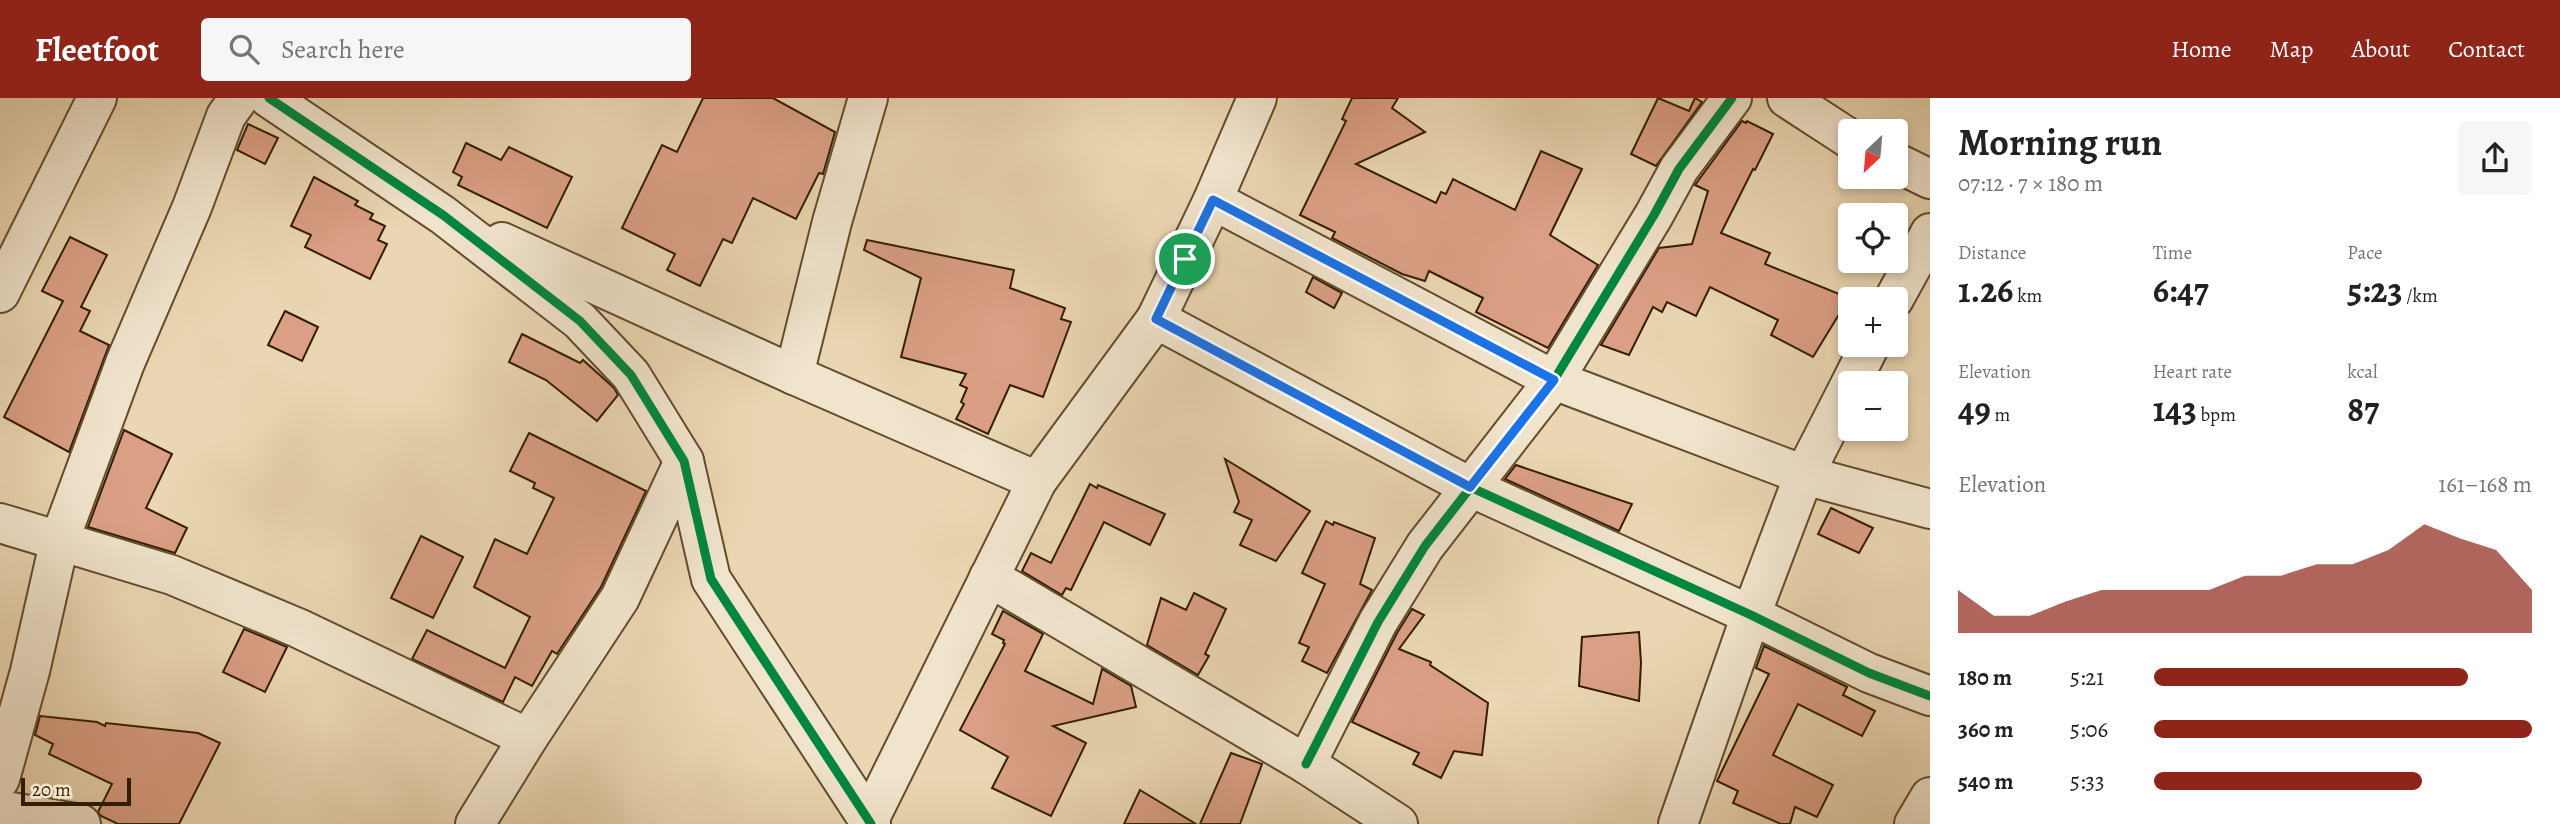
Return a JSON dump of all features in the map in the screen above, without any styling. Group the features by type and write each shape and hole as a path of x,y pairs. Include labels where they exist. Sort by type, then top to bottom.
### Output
{"street":[{"path":"0,293 97,98"},
{"path":"0,779 30,671 60,539 125,363 192,206 226,116 239,98"},
{"path":"269,98 443,215 580,321 631,375 684,461 711,579 869,823"},
{"path":"794,375 832,222 868,98"},
{"path":"869,823 1037,481 1156,319 1213,200 1257,98"},
{"path":"1306,764 1378,622 1425,546 1554,380 1679,169 1732,98"},
{"path":"1787,98 1838,131"},
{"path":"1908,168 1930,179"},
{"path":"1213,200 1554,380 1804,475 1930,509"},
{"path":"443,215 794,375 1037,481"},
{"path":"1901,287 1930,233"},
{"path":"1156,319 1470,487 1751,615 1869,673 1930,696"},
{"path":"1678,824 1751,615 1804,475 1838,408"},
{"path":"475,824 528,737 620,598 684,461"},
{"path":"0,523 172,575 298,628 528,737"},
{"path":"989,578 1306,764 1398,824"},
{"path":"1914,824 1930,797"},
{"path":"0,810 81,824"}],"building":[{"path":"703,98 773,98 835,132 823,174 819,173 796,219 753,198 732,243 723,239 700,286 667,270 675,254 622,228 662,145 677,152"},
{"path":"1352,98 1398,98 1392,108 1425,132 1356,164 1436,203 1441,192 1446,194 1453,179 1515,210 1541,151 1582,169 1550,235 1598,265 1548,348 1476,312 1483,298 1429,271 1425,281 1402,274 1332,238 1335,232 1300,215 1346,121 1342,119"},
{"path":"1658,98 1689,111 1695,98 1702,102 1656,166 1631,154"},
{"path":"1742,121 1773,134 1721,233 1770,253 1765,264 1838,294 1838,316 1813,357 1771,335 1778,320 1710,287 1696,316 1667,302 1662,312 1653,307 1629,355 1601,345 1659,248 1692,244 1708,191 1695,185"},
{"path":"248,124 278,138 265,164 237,150"},
{"path":"466,143 501,160 509,147 572,177 547,228 458,185 462,177 453,172"},
{"path":"314,177 358,201 355,205 373,214 370,219 385,226 378,240 387,244 370,279 305,247 311,235 291,226"},
{"path":"70,237 107,255 81,307 90,311 80,331 109,345 69,452 4,417 63,301 42,291"},
{"path":"867,240 1014,270 1010,288 1065,308 1061,319 1071,322 1043,397 1010,385 988,434 956,419 964,404 961,402 967,388 960,385 966,374 901,357 921,278 864,250"},
{"path":"1313,277 1342,293 1334,308 1306,292"},
{"path":"285,311 318,327 302,361 268,345"},
{"path":"522,334 580,363 583,360 614,388 618,395 597,421 546,380 509,362"},
{"path":"124,430 172,454 146,508 187,528 175,553 88,527"},
{"path":"529,433 646,491 601,587 557,654 552,651 532,686 515,677 503,702 412,659 427,630 505,668 530,617 474,587 495,539 527,554 554,498 533,488 535,483 510,471"},
{"path":"1225,459 1310,511 1276,561 1240,545 1252,520 1234,512 1239,502"},
{"path":"1516,465 1632,504 1619,531 1505,479"},
{"path":"1090,484 1165,514 1150,545 1104,522 1071,590 1066,588 1062,595 1022,571 1031,553 1051,563"},
{"path":"1831,508 1873,528 1859,553 1818,534"},
{"path":"1326,521 1375,538 1360,584 1372,590 1327,673 1302,661 1309,647 1299,643 1325,584 1302,573"},
{"path":"421,536 463,557 433,618 391,598"},
{"path":"1194,593 1226,609 1205,654 1209,656 1198,675 1147,645 1161,598 1186,610"},
{"path":"1412,609 1424,615 1399,649 1431,662 1430,665 1488,703 1482,755 1454,751 1441,778 1413,764 1419,753 1352,722"},
{"path":"1003,611 1043,634 1025,671 1093,704 1102,669 1131,686 1136,707 1053,726 1086,743 1051,816 992,788 1008,757 960,730 1005,644 1004,640 992,634"},
{"path":"244,629 287,647 265,692 223,672"},
{"path":"1639,632 1639,701 1579,686 1582,637"},
{"path":"1764,646 1847,687 1843,695 1875,711 1862,736 1798,704 1773,755 1833,785 1817,817 1795,807 1790,824 1781,824 1733,803 1738,791 1717,781 1769,674 1756,668"},
{"path":"40,716 97,722 105,726 106,723 198,733 220,743 179,824 118,824 98,812 112,784 49,754 53,744 35,735"},
{"path":"1231,753 1262,764 1240,824 1200,824"},
{"path":"1140,790 1196,824 1124,824"}],"cycle path":[{"path":"269,98 443,215 580,321 631,375 684,461 711,579 871,824"},
{"path":"1306,764 1378,622 1425,546 1554,380 1679,169 1732,98"},
{"path":"1156,319 1470,487 1751,615 1869,673 1930,696"}],"route":[{"path":"1213,200 1554,380 1470,487 1156,319 1185,259 1213,200"}]}
